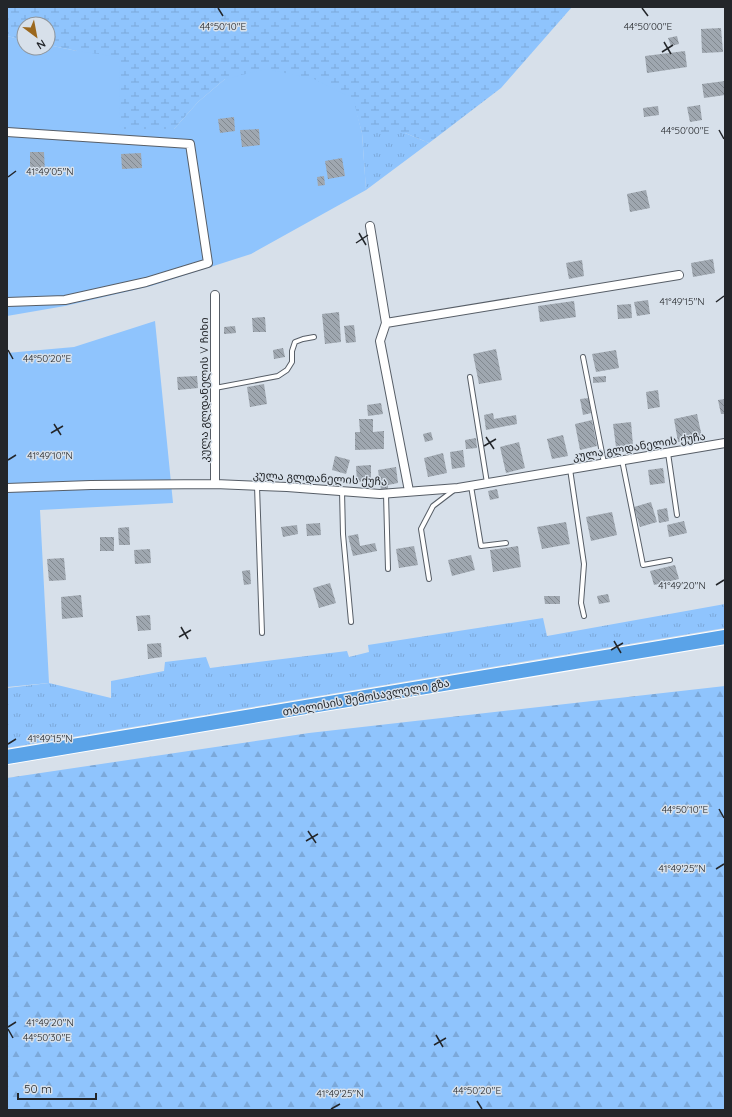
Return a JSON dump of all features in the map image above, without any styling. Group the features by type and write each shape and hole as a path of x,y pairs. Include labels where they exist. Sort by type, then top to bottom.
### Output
{"highway":[{"name":"თბილისის შემოსავლელი გზა","path":"7,757 725,637"}],"street":[{"path":"7,132 190,144 208,263 146,282 65,300 7,302"},
{"path":"370,226 386,323 380,342 409,492"},
{"path":"386,323 679,275"},
{"name":"კულა გლდანელის V ჩიხი","path":"215,295 215,484"},
{"name":"კულა გლდანელის ქუჩა","path":"7,488 91,485 215,484 386,493 409,492 458,488 725,443"}],"lane":[{"path":"215,388 278,376 287,370 292,362 292,351 295,342 314,337"},
{"path":"583,357 604,463"},
{"path":"470,377 487,483"},
{"path":"668,453 677,516"},
{"path":"622,460 644,565 670,560"},
{"path":"570,469 584,564 581,603 584,616"},
{"path":"470,485 480,546 506,543"},
{"path":"257,486 262,633"},
{"path":"429,579 421,529 433,506 458,488"},
{"path":"342,491 342,534 351,622"},
{"path":"386,493 388,569"}],"green space":[{"path":"7,7 572,7 501,88 429,143 405,133 362,133 352,98 225,79 198,102 174,129 119,129 77,51 56,47 56,16 16,16 16,38 7,36"},
{"path":"7,36 16,38 16,56 56,56 56,47 120,57 119,129 174,129 198,102 225,79 266,69 314,79 353,98 362,133 366,190 251,254 151,286 65,306 7,316"},
{"path":"362,133 405,133 429,143 366,190"},
{"path":"155,321 173,503 40,510 49,683 7,687 7,353 74,347"},
{"path":"725,604 725,628 7,748 7,688 49,683 111,698 111,681 164,671 165,662 206,657 210,668 347,651 349,657 369,652 368,645 543,618 547,636"},
{"path":"725,686 725,1110 7,1110 7,778 309,733"}],"building":[{"path":"721,28 723,52 702,53 701,29"},
{"path":"677,36 679,44 671,46 668,38"},
{"path":"685,51 687,67 647,73 645,56"},
{"path":"725,81 725,95 704,98 702,84"},
{"path":"700,105 702,120 690,122 687,107"},
{"path":"658,106 659,115 644,117 643,108"},
{"path":"234,117 235,131 220,133 218,119"},
{"path":"259,129 260,145 242,147 240,130"},
{"path":"30,152 44,152 45,174 30,174"},
{"path":"141,153 142,168 122,169 121,154"},
{"path":"342,158 345,176 328,179 325,161"},
{"path":"324,176 325,185 318,186 317,177"},
{"path":"646,190 650,208 630,212 627,194"},
{"path":"713,259 715,273 693,277 691,263"},
{"path":"582,260 584,276 569,279 566,263"},
{"path":"648,300 650,314 637,316 634,302"},
{"path":"574,301 576,317 540,322 538,306"},
{"path":"631,304 632,318 618,319 617,305"},
{"path":"339,312 341,342 325,344 322,314"},
{"path":"265,317 266,332 253,332 252,318"},
{"path":"354,325 356,342 346,343 344,326"},
{"path":"235,326 236,333 224,334 224,327"},
{"path":"283,348 285,357 274,359 273,350"},
{"path":"496,349 502,380 479,384 473,354"},
{"path":"616,350 619,368 596,372 592,354"},
{"path":"197,376 198,388 178,390 177,377"},
{"path":"606,376 606,382 593,383 593,377"},
{"path":"264,384 267,404 250,407 247,387"},
{"path":"658,390 660,407 648,409 646,392"},
{"path":"589,398 591,413 583,415 580,399"},
{"path":"725,399 725,414 721,414 718,400"},
{"path":"381,403 383,414 368,416 367,405"},
{"path":"493,413 494,419 516,415 517,424 486,430 484,415"},
{"path":"697,414 702,437 678,442 674,419"},
{"path":"359,419 373,419 373,432 384,431 384,449 355,450 355,432 360,432"},
{"path":"592,420 597,446 580,450 575,424"},
{"path":"631,422 633,445 616,447 613,424"},
{"path":"431,432 433,440 425,442 423,434"},
{"path":"563,435 568,456 552,459 547,439"},
{"path":"476,438 477,448 466,449 465,440"},
{"path":"519,442 525,468 506,473 500,447"},
{"path":"463,450 465,467 452,469 450,452"},
{"path":"443,453 447,473 428,477 424,458"},
{"path":"335,456 350,460 346,474 332,470"},
{"path":"371,465 371,481 357,482 356,466"},
{"path":"396,467 398,483 388,485 388,489 381,490 378,470"},
{"path":"663,468 665,483 650,485 648,470"},
{"path":"497,489 499,498 490,500 488,491"},
{"path":"651,502 657,522 640,527 634,507"},
{"path":"667,508 669,521 659,523 657,510"},
{"path":"612,512 617,535 591,541 586,517"},
{"path":"684,521 687,533 669,537 667,525"},
{"path":"566,522 570,544 542,549 537,527"},
{"path":"320,523 321,535 307,536 306,524"},
{"path":"297,525 298,534 283,537 281,527"},
{"path":"129,527 130,545 119,545 118,528"},
{"path":"358,534 360,546 375,543 377,551 353,556 348,536"},
{"path":"100,537 114,537 114,551 100,551"},
{"path":"414,546 418,565 399,568 396,549"},
{"path":"518,546 521,567 493,572 490,550"},
{"path":"150,549 151,563 135,564 134,550"},
{"path":"471,555 475,570 452,576 448,560"},
{"path":"64,558 66,580 49,581 47,559"},
{"path":"675,565 679,579 654,585 650,571"},
{"path":"250,570 251,584 244,585 242,571"},
{"path":"330,583 336,603 319,608 313,588"},
{"path":"608,594 610,602 599,604 597,596"},
{"path":"81,595 83,617 62,619 61,597"},
{"path":"544,596 560,596 560,604 545,604"},
{"path":"150,615 151,630 138,631 136,616"},
{"path":"161,643 162,657 148,659 147,644"}]}
